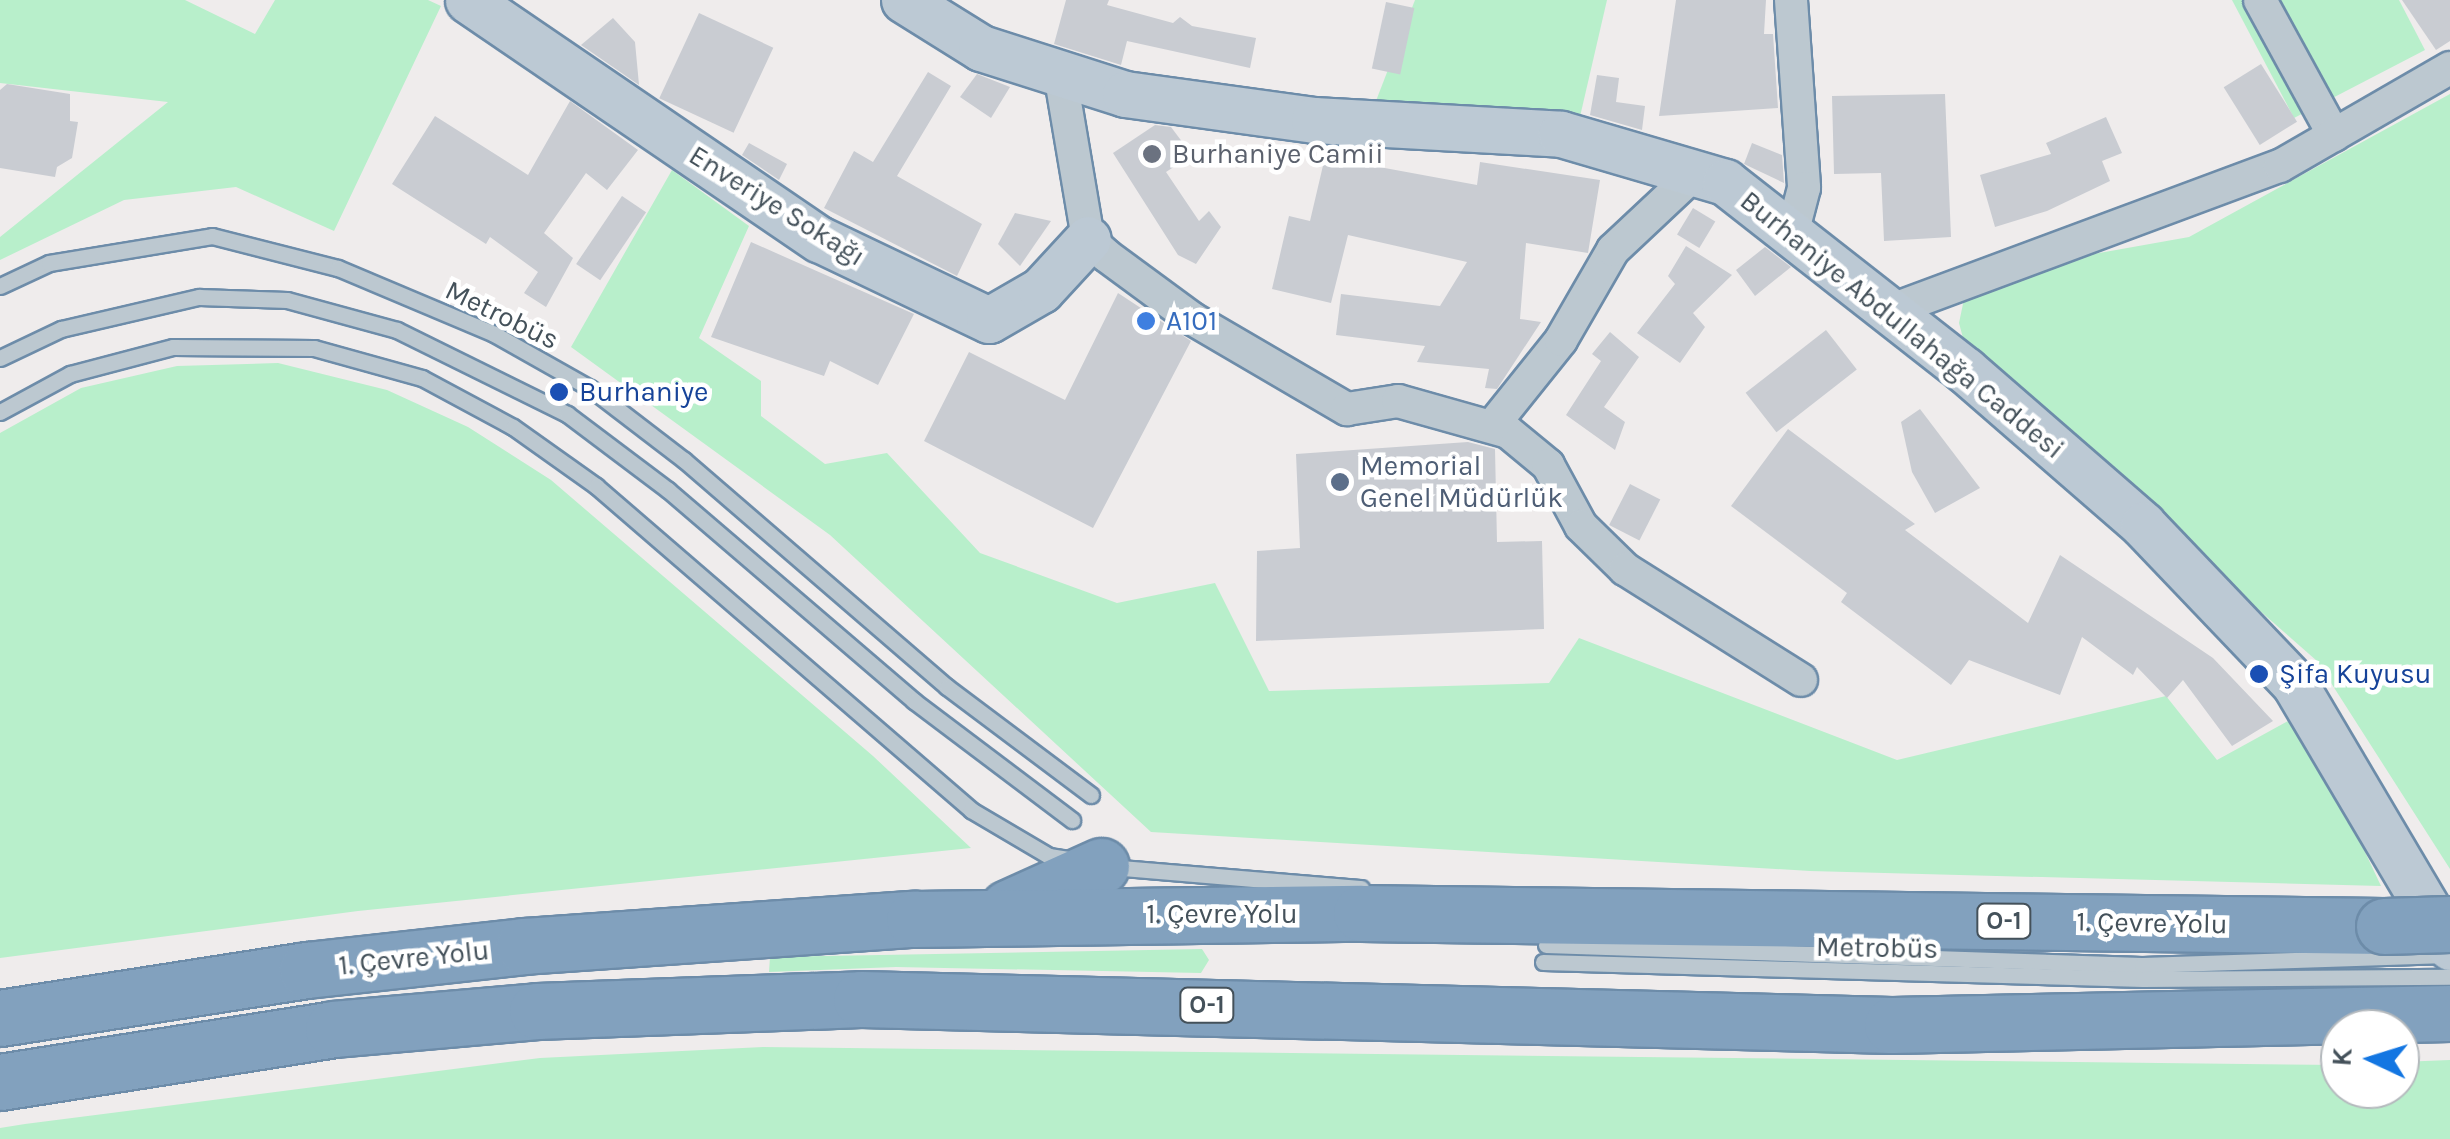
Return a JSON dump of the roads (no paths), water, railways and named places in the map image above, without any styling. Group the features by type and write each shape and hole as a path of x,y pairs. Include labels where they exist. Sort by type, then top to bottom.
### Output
{"highway":[{"path":"990,917 1101,866"},
{"name":"1. Çevre Yolu","path":"0,1018 307,970 524,946 990,917 1624,916 2386,941 2450,924"},
{"name":"O-1","path":"0,1082 333,1030 536,1012 861,999 1892,1024 2429,996"}],"main road":[{"name":"Enveriye Sokağı","path":"468,0 819,239 990,320 1041,290 1088,239"},
{"name":"Burhaniye Abdullahağa Caddesi","path":"926,7 981,48 1125,94 1314,120 1561,134 1725,182 1892,310 2143,525 2294,682 2450,951"}],"street":[{"path":"1791,0 1804,188 1792,234"},
{"path":"2260,0 2334,135"},
{"path":"1892,310 2280,166 2450,68"},
{"path":"1060,73 1088,239 1191,318 1347,409 1398,401 1493,426 1548,465 1581,526 1625,569 1801,680"},
{"path":"1493,426 1561,340 1613,250 1695,173"}],"lane":[{"name":"Metrobüs","path":"0,286 49,263 212,236 338,268 494,334 590,388 670,449 946,688 1091,795"},
{"name":"Metrobüs","path":"0,358 94,318 198,296 287,300 398,330 567,414 668,490 914,701 1072,820"},
{"path":"0,412 70,374 173,347 314,348 422,378 513,428 596,486 971,810 1050,856 1101,866 1376,890"},
{"path":"1416,894 1624,916"},
{"name":"Metrobüs","path":"1546,945 2142,965 2386,941 2450,951"},
{"name":"Metrobüs","path":"1543,962 2429,996"}],"place":[{"name":"Burhaniye Camii","path":"1152,154"},
{"name":"A101","path":"1146,321"},
{"name":"Burhaniye","path":"559,392"},
{"name":"Memorial Genel Müdürlük","path":"1340,482"},
{"name":"Şifa Kuyusu","path":"2259,674"}]}
